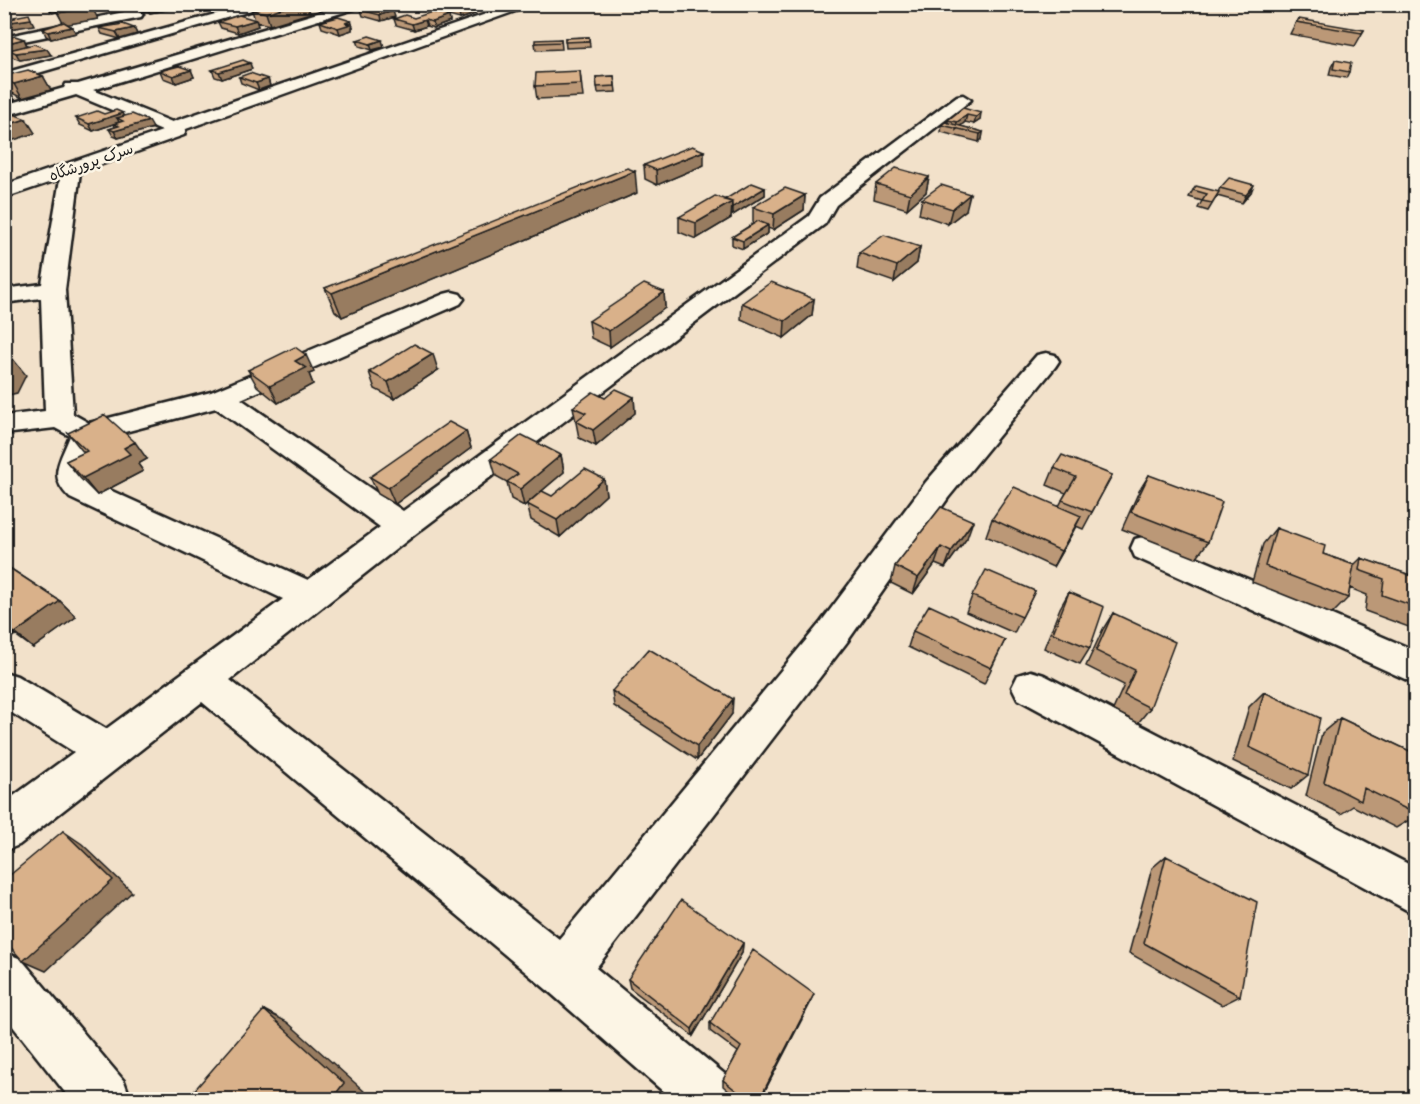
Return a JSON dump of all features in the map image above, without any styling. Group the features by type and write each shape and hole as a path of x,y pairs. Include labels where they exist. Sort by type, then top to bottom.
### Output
{"street":[{"path":"4,41 136,14 129,10 141,6 140,4"},
{"path":"4,78 268,4"},
{"path":"4,111 364,4"},
{"name":"سرک پرورشگاه","path":"4,192 529,4"},
{"path":"4,63 176,130"},
{"path":"4,830 403,527 818,220 827,202 963,100"},
{"path":"71,169 53,290 73,425 72,482 81,490 311,597"},
{"path":"4,296 53,290"},
{"path":"4,425 73,425 220,398 452,299"},
{"path":"563,972 834,632 938,490 1046,361"},
{"path":"220,398 403,527"},
{"path":"1147,548 1416,668"},
{"path":"202,680 563,972 714,1100"},
{"path":"1031,687 1416,893"},
{"path":"4,688 108,751"},
{"path":"4,976 105,1100"}],"building":[{"path":"53,4 90,4 92,7 58,13"},
{"path":"135,4 162,4 137,7"},
{"path":"269,4 295,4 266,13 252,10"},
{"path":"461,5 474,8 459,13 447,10"},
{"path":"375,6 393,11 380,15 361,10"},
{"path":"432,12 449,16 433,22 425,20 412,24 394,19 405,15 414,18"},
{"path":"29,14 31,19 4,23 4,20"},
{"path":"239,15 256,20 235,26 218,22"},
{"path":"338,17 351,21 345,23 351,24 338,28 320,22"},
{"path":"1299,19 1364,30 1362,33 1296,22"},
{"path":"64,22 72,27 48,32 43,29"},
{"path":"123,24 134,28 116,32 99,28"},
{"path":"15,36 24,39 4,44 4,39"},
{"path":"369,36 382,40 370,44 357,40"},
{"path":"589,37 589,41 565,42 565,38"},
{"path":"561,39 561,42 535,43 535,40"},
{"path":"34,44 47,49 16,53 9,50"},
{"path":"243,60 250,63 219,72 212,70"},
{"path":"1335,60 1351,63 1349,72 1333,69"},
{"path":"179,66 191,70 173,76 160,71"},
{"path":"28,70 43,76 14,84 4,80 4,76"},
{"path":"580,71 581,84 535,86 536,73"},
{"path":"250,73 268,79 256,83 239,77"},
{"path":"614,76 615,86 597,87 596,77"},
{"path":"963,108 981,113 976,117 967,115 957,122 948,120"},
{"path":"116,110 123,113 89,124 76,118 97,111 104,114"},
{"path":"4,111 6,111 26,119 4,126"},
{"path":"132,114 149,121 114,131 109,129 119,126 114,124 123,121 117,118"},
{"path":"945,122 983,132 980,134 942,125"},
{"path":"692,146 704,151 656,170 644,165"},
{"path":"627,168 635,171 332,293 325,288"},
{"path":"896,168 929,177 910,194 876,184"},
{"path":"1229,178 1254,185 1246,195 1220,188"},
{"path":"752,183 765,188 733,207 732,202 724,200"},
{"path":"941,185 970,194 952,209 922,199"},
{"path":"1196,186 1219,192 1212,203 1202,201 1207,194 1193,190"},
{"path":"785,188 805,195 774,214 753,207"},
{"path":"715,196 732,202 696,223 679,217"},
{"path":"758,221 768,225 743,241 732,237"},
{"path":"884,235 920,247 897,266 859,253"},
{"path":"771,282 814,299 785,321 742,303"},
{"path":"644,284 664,292 609,331 589,321"},
{"path":"414,344 433,354 388,382 369,372"},
{"path":"295,347 306,355 295,361 306,368 270,386 248,370"},
{"path":"12,358 4,375 4,359"},
{"path":"616,389 634,397 593,430 576,421 586,413 573,407 593,392 605,398"},
{"path":"105,415 135,442 124,448 130,454 83,478 66,461 87,451 68,433"},
{"path":"449,422 466,431 388,488 370,477"},
{"path":"522,435 561,455 520,489 507,482 518,474 491,459"},
{"path":"1062,455 1112,475 1092,512 1062,500 1076,477 1054,468"},
{"path":"585,469 604,479 557,520 527,504 542,491 552,496"},
{"path":"1149,475 1222,502 1208,542 1131,512"},
{"path":"1014,487 1081,516 1061,551 992,519"},
{"path":"941,507 973,521 951,552 941,547 918,578 895,566"},
{"path":"1276,528 1325,546 1323,554 1354,565 1348,598 1265,566"},
{"path":"1361,558 1416,577 1416,607 1382,595 1384,579 1359,570"},
{"path":"5,565 60,601 15,633 4,625"},
{"path":"986,570 1035,591 1022,617 972,596"},
{"path":"1069,592 1104,607 1090,648 1053,633"},
{"path":"929,605 1005,640 991,668 913,631"},
{"path":"1113,613 1175,642 1150,708 1124,695 1135,670 1096,651"},
{"path":"649,649 733,699 697,746 612,691"},
{"path":"1264,692 1320,718 1308,775 1249,747"},
{"path":"1340,718 1416,754 1416,814 1364,788 1361,801 1324,782"},
{"path":"63,831 113,880 23,961 4,940 4,880"},
{"path":"1166,856 1257,902 1240,996 1144,943"},
{"path":"681,900 743,943 692,1029 628,979"},
{"path":"753,950 814,994 759,1100 748,1100 723,1080 741,1047 710,1023"},
{"path":"264,1010 344,1083 331,1100 306,1100 303,1097 301,1100 186,1100"}]}
